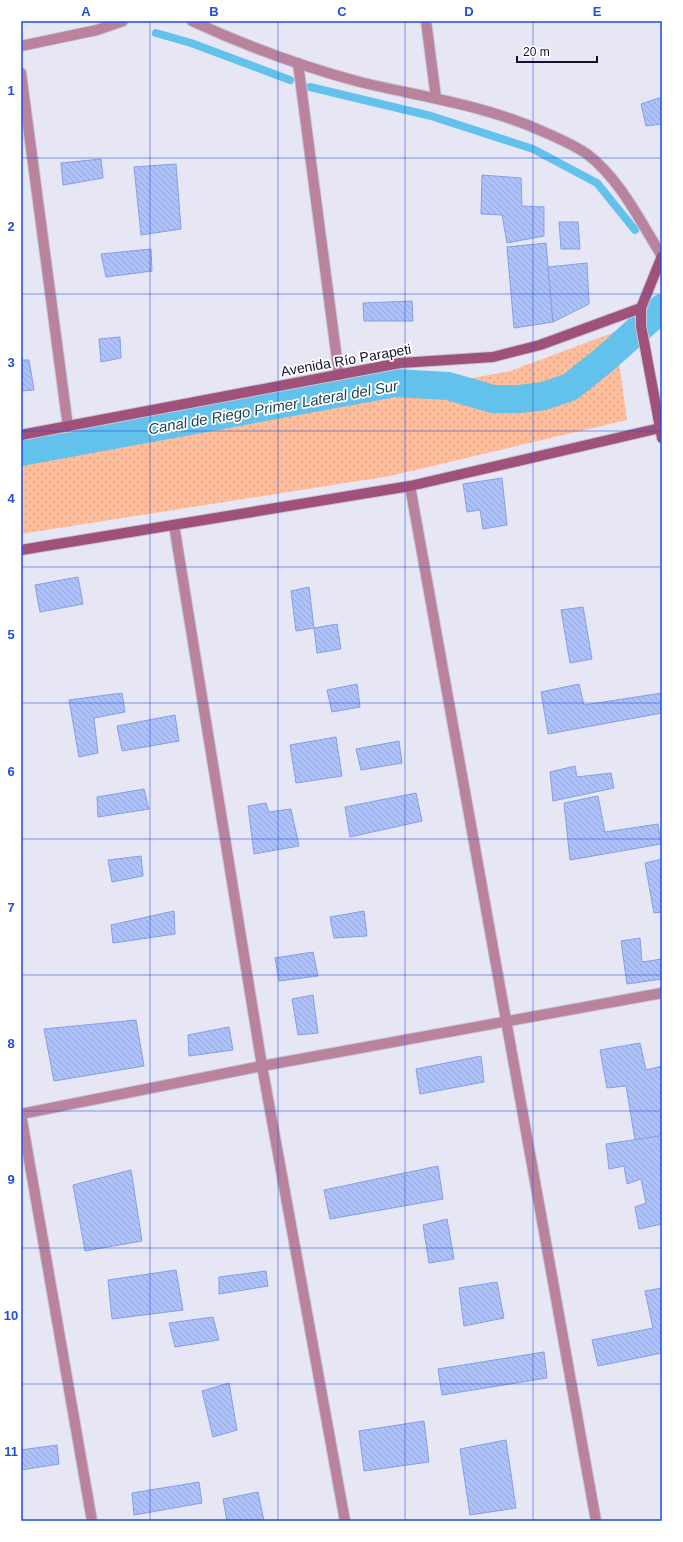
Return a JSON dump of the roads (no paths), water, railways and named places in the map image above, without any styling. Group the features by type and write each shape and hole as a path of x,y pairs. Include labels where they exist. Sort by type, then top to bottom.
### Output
{"main road":[{"path":"21,550 410,486 661,433 641,326 641,308 662,256"},
{"name":"Avenida Río Parapeti","path":"21,435 400,363 492,357 540,346 641,308"}],"street":[{"path":"21,46 97,30 123,21"},
{"path":"192,21 217,33 298,63 360,82 485,110 525,123 562,140 586,154 612,177 662,256"},
{"path":"426,21 436,98"},
{"path":"298,63 339,375"},
{"path":"21,73 68,427"},
{"path":"410,486 596,1521"},
{"path":"174,525 262,1066 345,1521"},
{"path":"92,1521 21,1114 262,1066 662,993"}],"waterway":[{"path":"156,33 191,43 290,80"},
{"path":"310,87 431,116 533,149 597,183 635,230"},
{"name":"Canal de Riego Primer Lateral del Sur","path":"21,452 395,383 448,386 493,399 519,399 544,396 570,387 604,360 662,308"}]}
